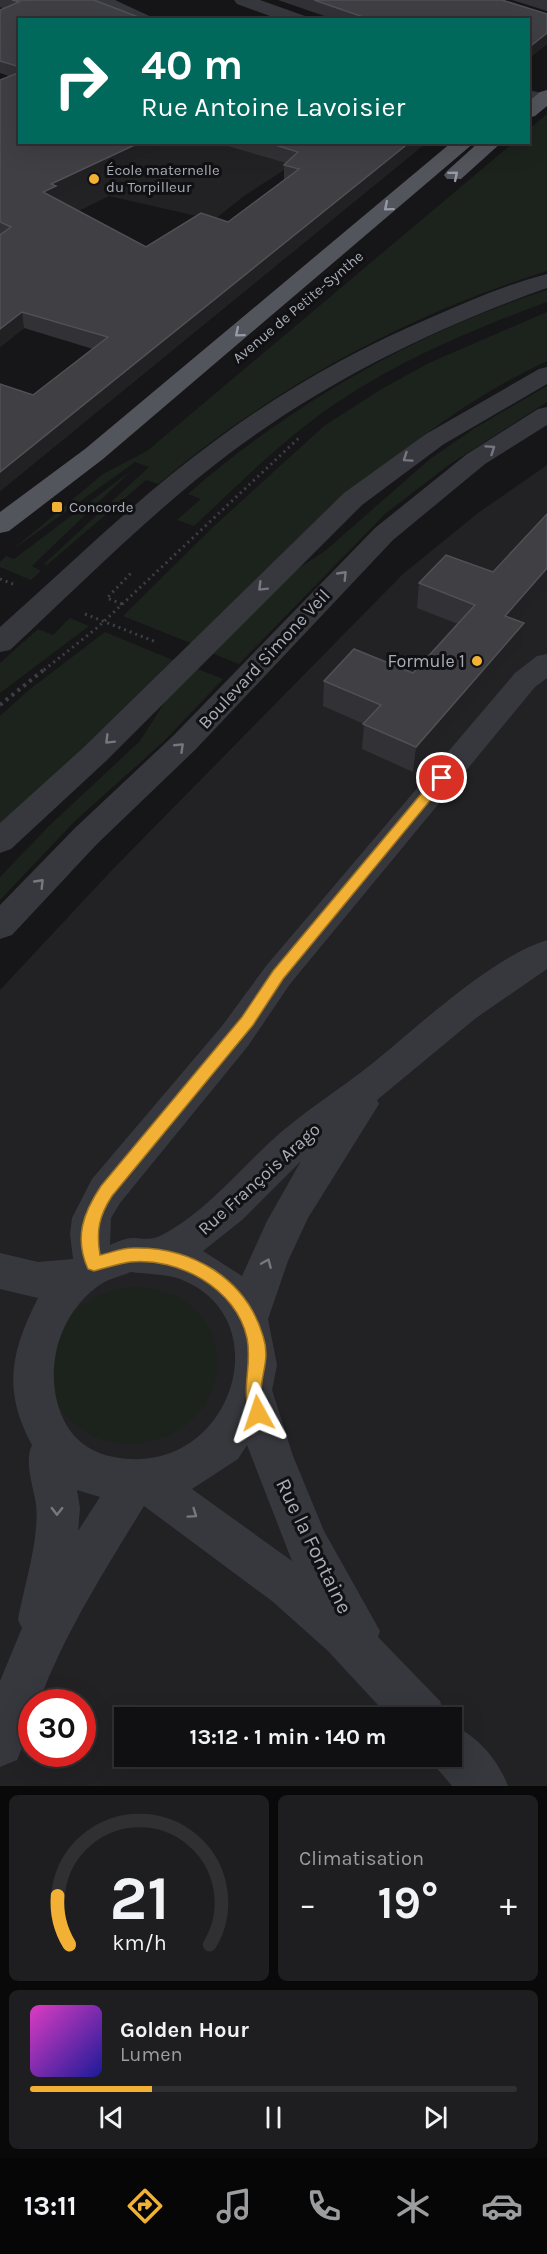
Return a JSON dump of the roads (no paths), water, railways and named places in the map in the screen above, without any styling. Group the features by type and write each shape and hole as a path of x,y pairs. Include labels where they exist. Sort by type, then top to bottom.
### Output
{"main road":[{"name":"Avenue de Petite-Synthe","path":"0,525 47,486 94,454 463,144"},
{"name":"Avenue de Petite-Synthe","path":"94,454 150,429 172,414 487,144"}],"street":[{"path":"100,0 144,18"},
{"path":"243,0 293,18"},
{"path":"0,643 194,469 282,405 414,334 485,303 547,281"},
{"path":"0,842 95,754 324,526 379,477 435,439 547,374"},
{"name":"Boulevard Simone Veil","path":"0,926 86,836 185,742 384,534 476,459 547,414"},
{"path":"36,1648 52,1559 58,1508 26,1430 13,1385 17,1346 28,1319 39,1302 82,1270 92,1213 106,1191 248,1021 278,975 420,803 525,680 547,663"},
{"name":"Rue François Arago","path":"157,1256 185,1243 205,1229 290,1147 386,1073 441,1024 489,988 547,953"},
{"name":"Rue François Arago","path":"248,1318 265,1269 290,1214 334,1142 386,1073"},
{"path":"0,1271 38,1280 82,1270 130,1255 157,1256 186,1262 212,1276 233,1294 248,1318 255,1337 258,1356 253,1395 240,1421 221,1445 177,1473 140,1481 93,1477 66,1465 26,1430"},
{"name":"Rue la Fontaine","path":"253,1395 278,1473 336,1600 410,1702"},
{"path":"0,1743 36,1648 79,1570 140,1481"},
{"name":"Rue la Fontaine","path":"140,1481 288,1585 344,1635 410,1702"},
{"path":"462,1761 484,1786"}],"place":[{"name":"École maternelle du Torpilleur","path":"94,179"},
{"name":"Concorde","path":"57,507"},
{"name":"Formule 1","path":"477,661"}]}
